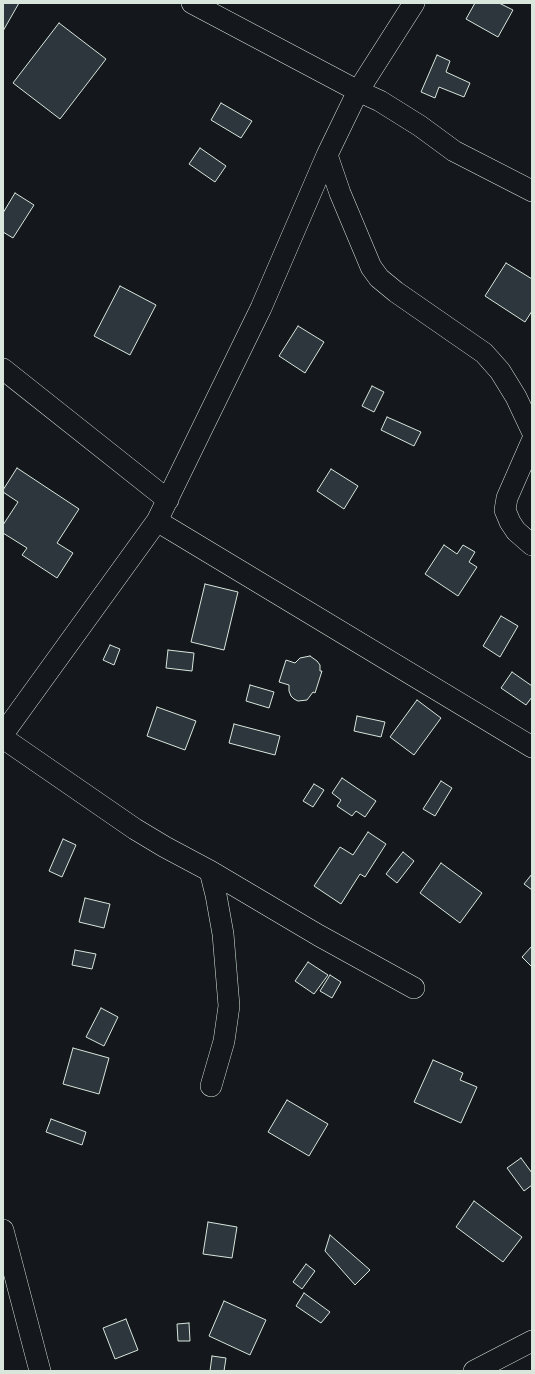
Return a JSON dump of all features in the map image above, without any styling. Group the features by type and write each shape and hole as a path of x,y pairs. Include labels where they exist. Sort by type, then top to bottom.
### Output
{"street":[{"path":"192,3 358,91 380,101 404,115 454,151 532,191"},
{"path":"3,734 157,521 261,308 327,154 358,91 414,3"},
{"path":"327,154 340,193 371,267 379,278 396,292 484,353 500,371 516,397 532,431"},
{"path":"3,369 168,500"},
{"path":"532,441 507,498 505,510 516,531 532,545"},
{"path":"157,521 532,747"},
{"path":"3,738 135,829 414,988"},
{"path":"210,871 223,934 229,1006 224,1041 211,1086"},
{"path":"3,1230 40,1371"},
{"path":"474,1371 532,1341"}],"building":[{"path":"3,3 19,3 3,31"},
{"path":"475,3 499,3 513,10 498,37 466,19"},
{"path":"59,23 106,59 60,119 13,83"},
{"path":"437,55 450,61 446,72 470,83 464,97 439,87 435,98 421,92"},
{"path":"221,103 252,121 241,138 211,120"},
{"path":"200,148 226,166 215,182 189,164"},
{"path":"15,193 34,205 13,238 3,232 3,213"},
{"path":"506,263 532,279 532,311 525,322 485,296"},
{"path":"120,286 156,305 130,355 94,336"},
{"path":"298,326 324,342 305,373 279,356"},
{"path":"372,386 384,392 374,412 362,406"},
{"path":"387,417 421,432 414,446 381,430"},
{"path":"17,468 79,509 57,543 73,553 57,578 22,555 27,548 3,533 3,525 18,502 3,492 3,490"},
{"path":"331,469 358,486 344,509 317,491"},
{"path":"444,545 457,554 463,545 475,552 469,562 477,567 458,596 425,574"},
{"path":"205,584 238,592 224,650 191,642"},
{"path":"501,616 518,626 500,657 483,646"},
{"path":"110,645 120,649 114,665 103,660"},
{"path":"168,650 194,653 192,671 166,668"},
{"path":"310,656 317,661 320,665 320,671 322,671 315,693 313,692 307,700 298,701 291,696 289,685 279,682 286,660 295,663 300,658"},
{"path":"512,672 532,686 532,697 526,705 501,688"},
{"path":"250,685 274,692 269,708 246,701"},
{"path":"417,700 441,718 414,755 390,737"},
{"path":"157,707 196,721 185,750 147,736"},
{"path":"357,716 385,722 381,737 354,731"},
{"path":"234,724 280,736 275,755 229,743"},
{"path":"342,778 376,801 365,817 356,811 352,816 337,806 341,800 332,793"},
{"path":"441,781 452,788 435,816 423,809"},
{"path":"314,784 324,790 313,807 303,801"},
{"path":"368,832 386,844 365,877 360,874 341,904 314,886 340,847 353,855"},
{"path":"63,839 76,845 62,877 49,871"},
{"path":"403,852 414,861 397,883 386,874"},
{"path":"441,863 482,893 460,923 420,893"},
{"path":"532,874 532,890 524,884"},
{"path":"85,898 110,904 104,928 79,922"},
{"path":"532,946 532,967 522,957"},
{"path":"75,950 96,954 92,969 72,965"},
{"path":"308,962 328,975 314,994 295,981"},
{"path":"330,975 341,982 332,998 320,991"},
{"path":"101,1008 118,1017 104,1046 86,1037"},
{"path":"73,1048 109,1058 99,1094 63,1084"},
{"path":"433,1060 463,1073 460,1080 477,1087 461,1123 414,1102"},
{"path":"287,1100 328,1124 309,1156 268,1132"},
{"path":"51,1119 86,1132 82,1145 46,1132"},
{"path":"521,1158 532,1173 532,1185 524,1191 507,1168"},
{"path":"474,1201 522,1237 503,1262 456,1227"},
{"path":"208,1222 237,1227 232,1258 203,1254"},
{"path":"330,1235 370,1270 355,1285 325,1251"},
{"path":"306,1264 315,1271 302,1289 293,1282"},
{"path":"304,1293 330,1312 321,1323 296,1306"},
{"path":"224,1301 266,1320 250,1355 209,1336"},
{"path":"126,1319 138,1350 115,1359 103,1328"},
{"path":"189,1323 190,1341 178,1341 177,1324"},
{"path":"212,1356 226,1358 224,1371 210,1371"}]}
